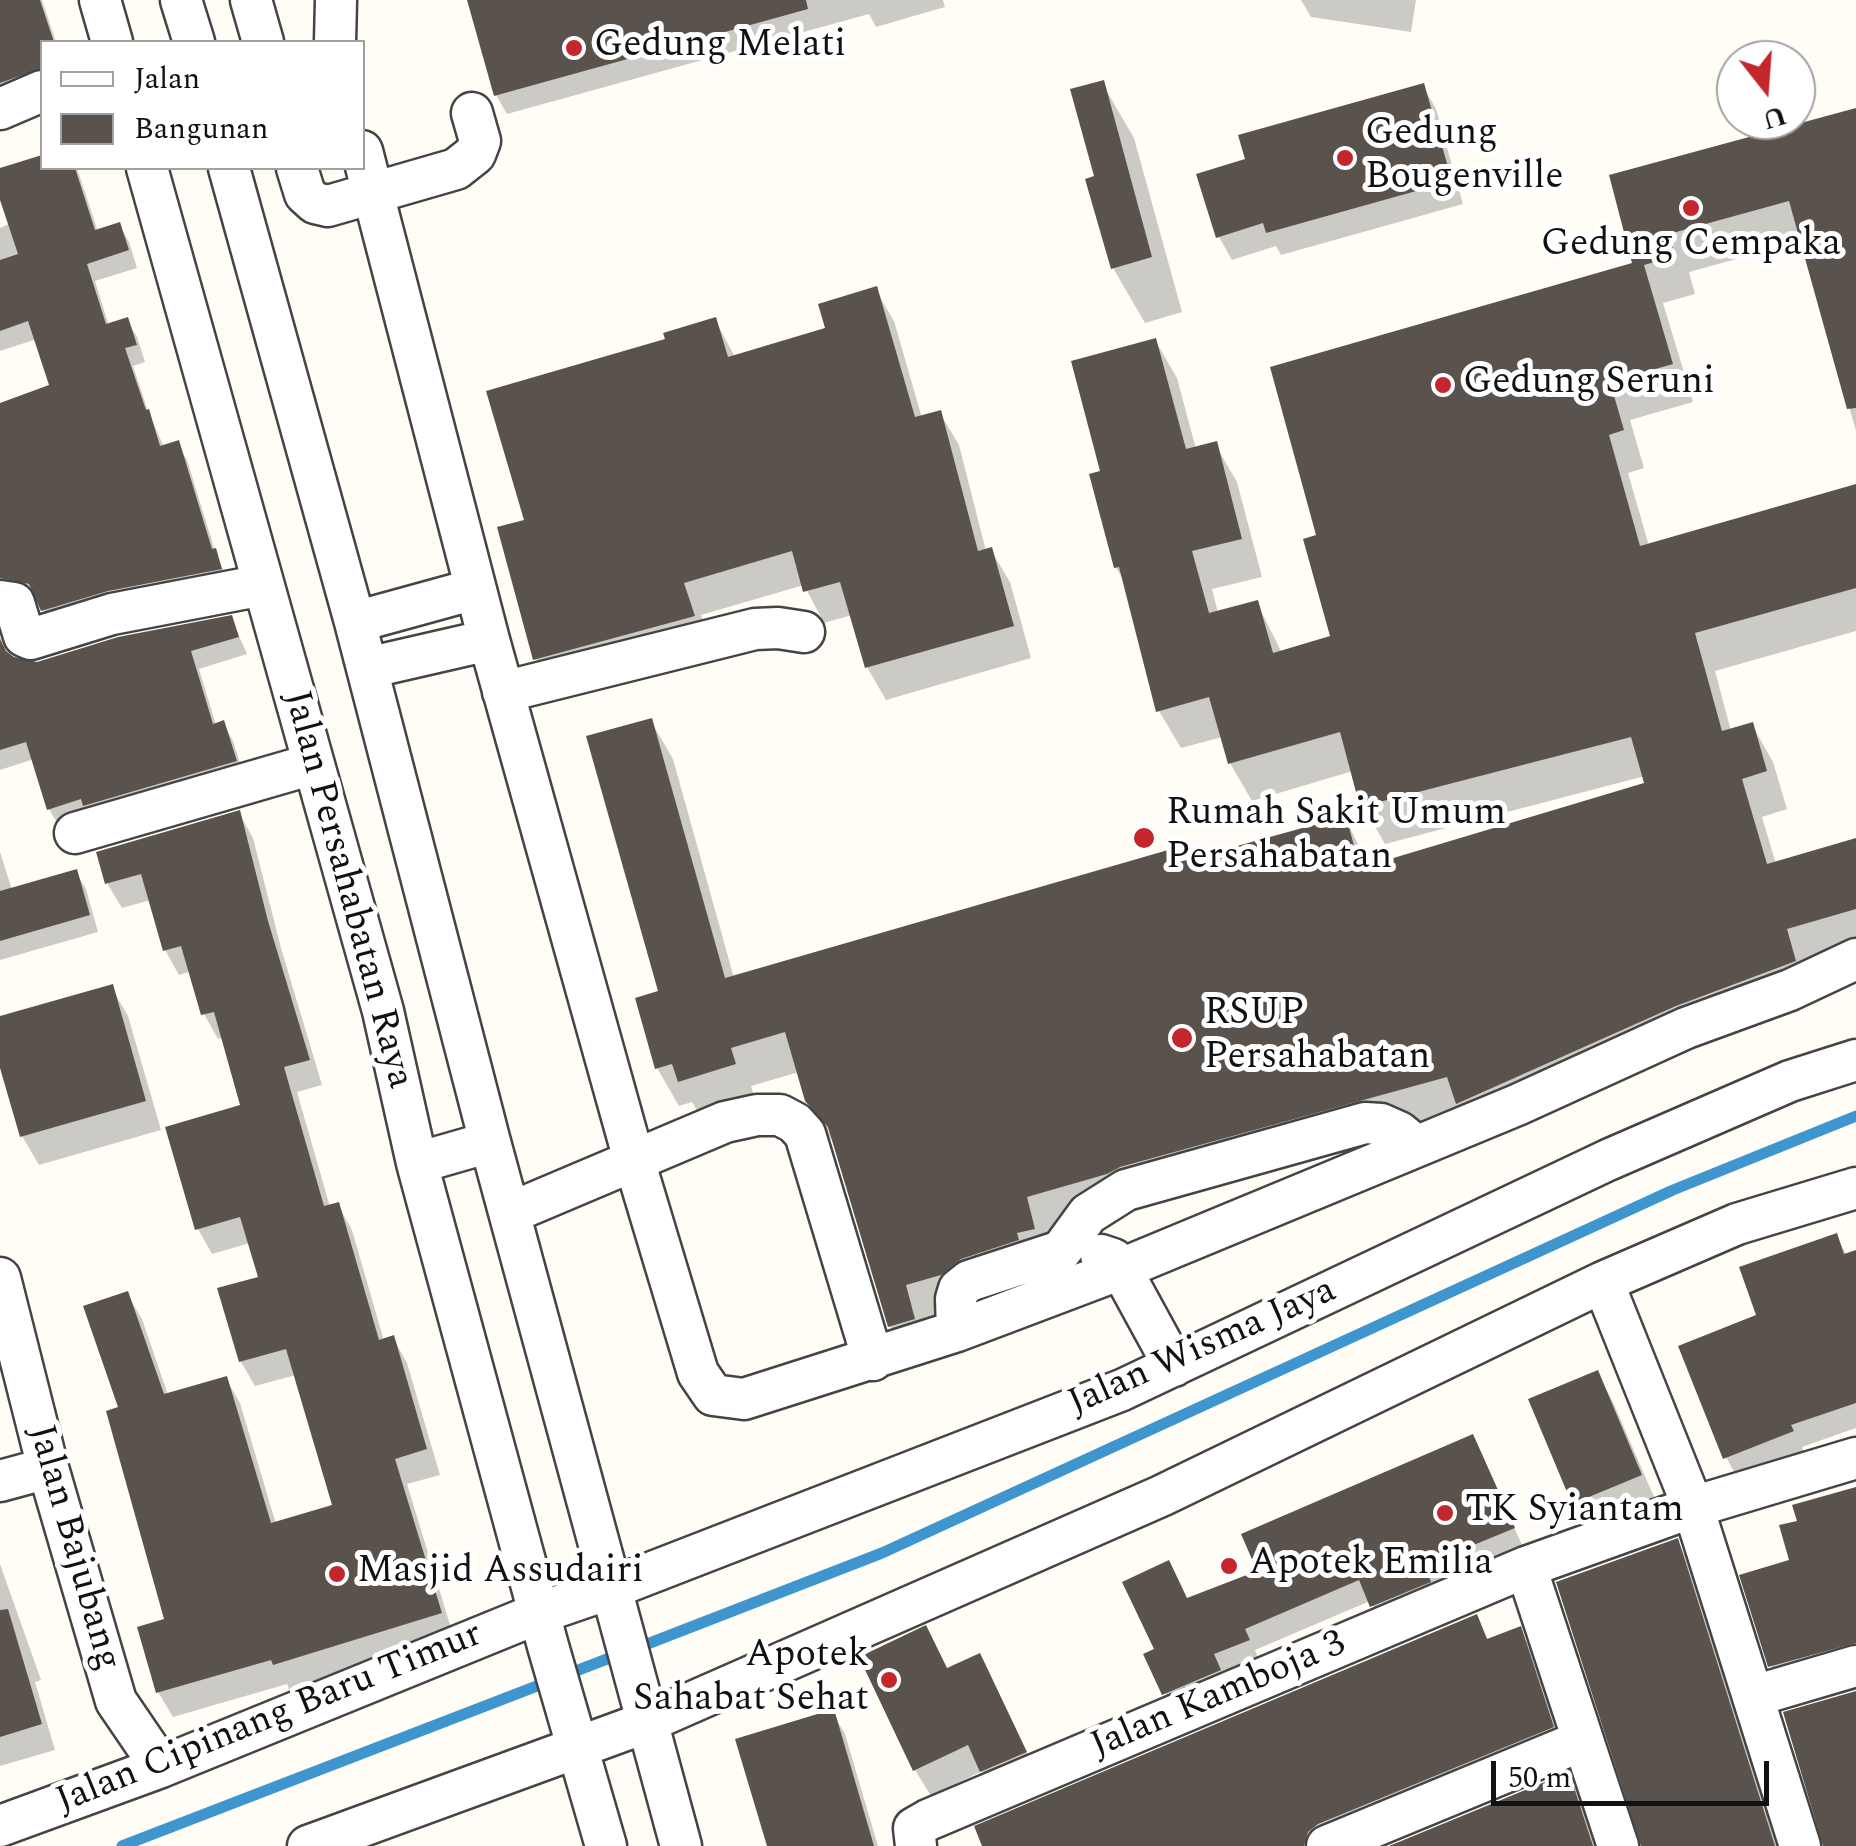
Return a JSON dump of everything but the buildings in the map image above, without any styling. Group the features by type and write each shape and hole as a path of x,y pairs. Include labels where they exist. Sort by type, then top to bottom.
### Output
{"street":[{"path":"100,0 111,40"},
{"path":"181,0 193,40"},
{"path":"251,0 258,40"},
{"path":"334,40 336,0"},
{"path":"0,109 40,92"},
{"path":"298,170 304,194 315,203 328,206 465,164 480,141 472,112"},
{"path":"365,162 503,692 634,1160 698,1373 713,1394 744,1399 958,1332 1518,1105 1686,1028 1790,990 1856,959"},
{"name":"Jalan Persahabatan Raya","path":"148,170 382,1011 418,1162 606,1846"},
{"name":"Jalan Persahabatan Raya","path":"229,170 355,622 490,1142 681,1846"},
{"path":"0,601 14,603 24,636 31,639 112,614 264,586"},
{"path":"355,622 475,588"},
{"path":"503,692 755,629 804,632"},
{"path":"367,668 489,640"},
{"path":"75,832 313,764"},
{"name":"Jalan Wisma Jaya","path":"544,1630 1122,1390 1608,1160 1790,1081 1856,1060"},
{"path":"510,1213 725,1122 780,1115 806,1134 874,1360"},
{"path":"1061,1250 1088,1214 1126,1190 1366,1123 1400,1132 1415,1146"},
{"path":"418,1162 490,1142"},
{"path":"1176,1176 1200,1235"},
{"path":"308,1846 1162,1496 1604,1282 1737,1224 1856,1188"},
{"path":"958,1332 956,1299 969,1280 1061,1250 1092,1251 1113,1259 1121,1268 1174,1366"},
{"name":"Jalan Bajubang","path":"0,1278 48,1468 116,1701 160,1767"},
{"path":"1604,1282 1694,1507 1800,1846"},
{"name":"Jalan Kamboja 3","path":"915,1837 1526,1567 1694,1507 1856,1458"},
{"path":"0,1481 48,1468"},
{"path":"1526,1567 1580,1741 1618,1846"},
{"name":"Jalan Cipinang Baru Timur","path":"0,1826 544,1630"},
{"path":"1754,1696 1856,1666"},
{"name":"Jalan Bajubang","path":"108,1786 116,1701"},
{"path":"1327,1846 1580,1741"}],"waterway":[{"path":"637,1648 882,1553 1673,1190 1856,1116"},
{"path":"122,1846 620,1654"}],"place":[{"name":"Gedung Melati","path":"574,48"},
{"name":"Gedung Bougenville","path":"1345,158"},
{"name":"Gedung Cempaka","path":"1691,208"},
{"name":"Gedung Seruni","path":"1443,385"},
{"name":"Rumah Sakit Umum Persahabatan","path":"1144,838"},
{"name":"RSUP Persahabatan","path":"1182,1038"},
{"name":"TK Syiantam","path":"1445,1513"},
{"name":"Apotek Emilia","path":"1229,1566"},
{"name":"Masjid Assudairi","path":"337,1574"},
{"name":"Apotek Sahabat Sehat","path":"889,1680"}]}
